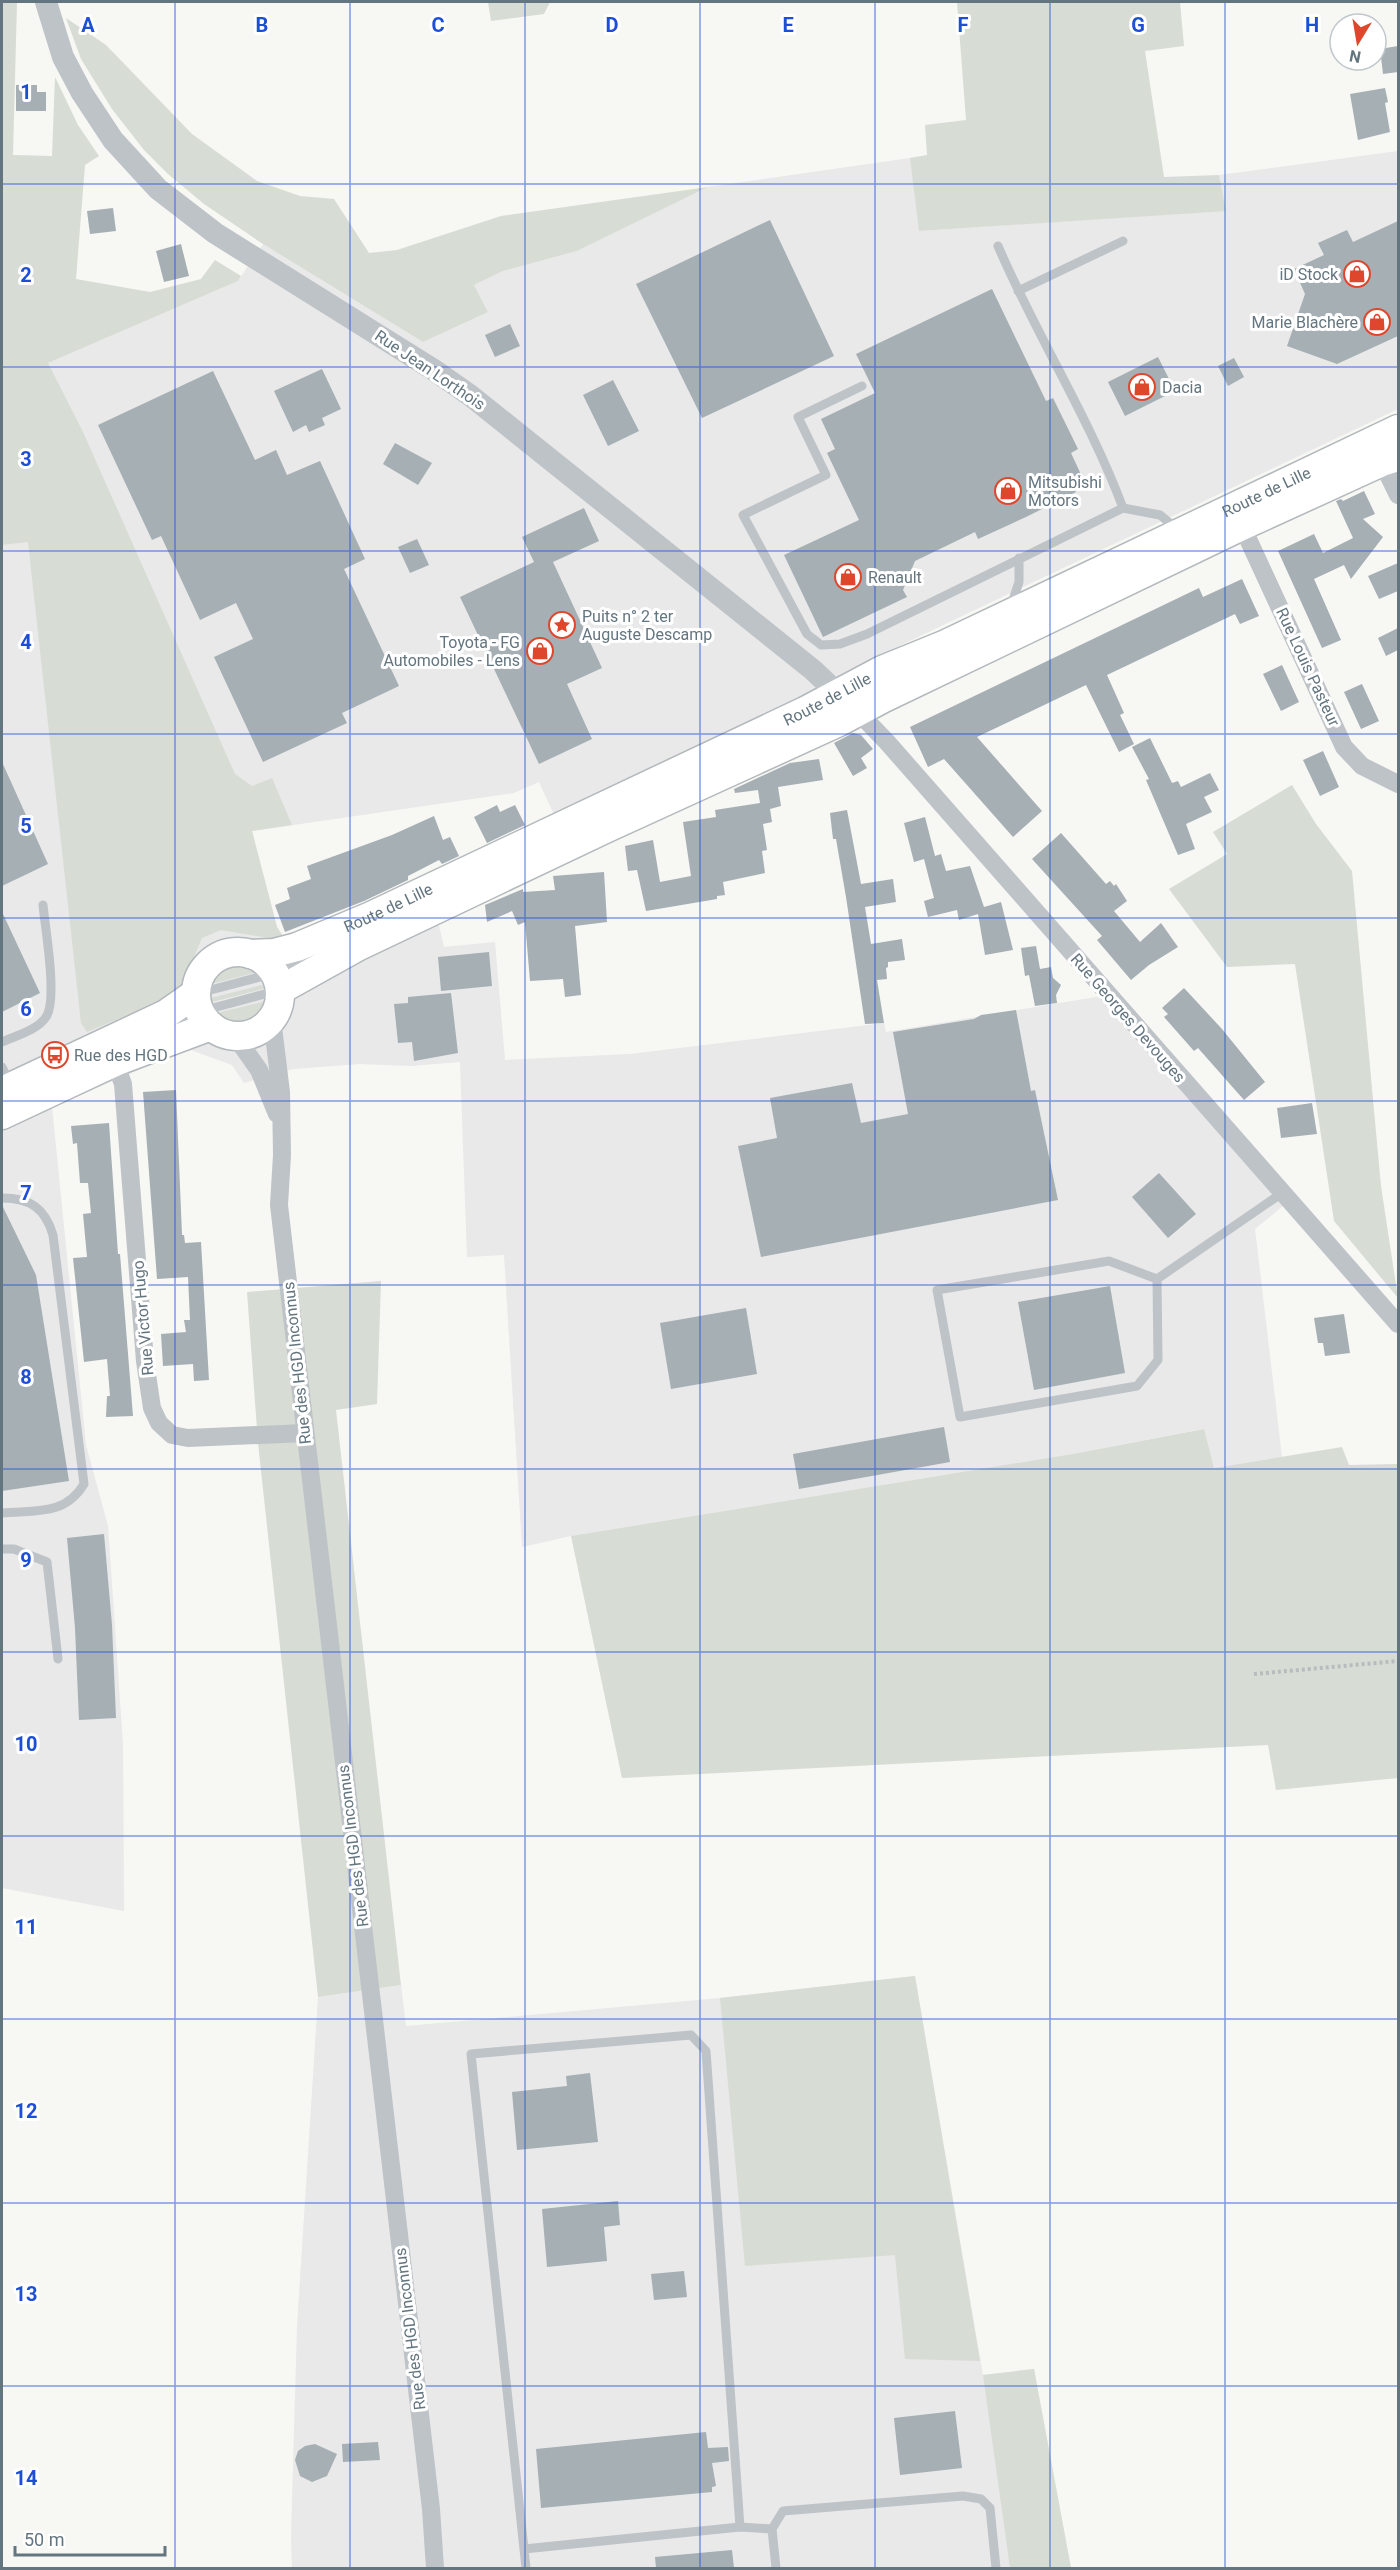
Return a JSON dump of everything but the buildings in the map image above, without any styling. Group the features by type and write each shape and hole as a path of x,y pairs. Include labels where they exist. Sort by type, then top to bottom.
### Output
{"main road":[{"name":"Route de Lille","path":"277,982 359,946 607,828 848,703 882,670 1013,618 1082,579 1398,429"},
{"name":"Route de Lille","path":"250,954 274,953 297,947 371,916 551,831 1136,577 1390,459"},
{"path":"8,1095 166,1014 211,1017 255,1032 272,1019 280,1000 277,982 268,965 250,954 231,953 213,960 201,975 211,1017"},
{"path":"8,1095 123,1054 211,1017"}],"street":[{"name":"Rue Jean Lorthois","path":"46,2 63,57 82,93 113,140 158,189 215,233 434,370 471,396 817,658 848,703"},
{"path":"1390,459 1398,495"},
{"name":"Rue Louis Pasteur","path":"1242,526 1344,747 1362,766 1398,784"},
{"name":"Rue Georges Devouges","path":"848,703 887,742 1398,1324"},
{"name":"Rue des HGD Inconnus","path":"211,1017 259,1070 281,1124"},
{"name":"Rue des HGD Inconnus","path":"272,1019 281,1092 282,1162 279,1205 428,2485 435,2568"},
{"name":"Rue Victor Hugo","path":"123,1054 123,1084 146,1361 152,1408 159,1423 172,1435 188,1438 305,1432"}],"lane":[{"path":"1018,291 1123,241"},
{"path":"998,246 1018,291 1106,464 1123,508"},
{"path":"862,386 798,417 826,475 743,515 807,634 817,658 840,644 867,634 1123,508 1160,515 1180,532"},
{"path":"1136,577 1153,556 1281,496"},
{"path":"1013,618 1019,582 1019,558"},
{"path":"607,828 619,810 809,720"},
{"path":"377,925 533,848 551,831"},
{"path":"2,1042 29,1030 46,1018 50,1007 51,982 43,905"},
{"path":"161,1031 211,1017 277,982 325,950"},
{"path":"211,1017 277,982"},
{"path":"1157,1279 1282,1193"},
{"path":"2,1198 15,1198 34,1205 48,1218 53,1235 84,1484 76,1498 58,1508 2,1513"},
{"path":"1109,1261 1157,1279 1158,1360 1137,1386 960,1417 937,1290 1109,1261"},
{"path":"2,1549 14,1549 47,1562 58,1659"},
{"path":"526,2568 471,2054 691,2035 706,2051 740,2527"},
{"path":"776,2568 772,2529 783,2511 963,2496 981,2499 990,2508 996,2568"},
{"path":"524,2549 740,2527 772,2529"}],"path":[{"path":"1254,1674 1398,1661"}],"shaded area":[{"path":"2,2 17,2 13,155 52,156 55,77 78,125 99,156 85,165 76,279 150,292 201,279 215,260 241,276 238,281 48,363 83,432 235,774 252,786 272,778 292,825 252,831 277,927 286,941 221,930 202,938 178,994 87,1032 81,1023 28,542 2,545"},
{"path":"488,2 550,2 544,14 491,21"},
{"path":"957,2 1180,2 1184,46 1145,51 1164,177 1219,175 1226,211 919,231 910,158 927,155 925,125 966,120"},
{"path":"66,18 106,45 192,134 257,181 300,196 334,199 369,253 397,250 501,216 708,187 577,251 503,271 474,285 488,312 423,342 263,244 204,204 168,174 144,150 112,109 81,59"},
{"path":"1398,151 1398,409 857,666 755,721 556,819 539,782 514,793 252,831 277,927 315,984 437,917 444,947 495,942 505,1060 630,1054 884,1023 886,1032 1108,995 1289,1201 1255,1229 1282,1457 1214,1468 1203,1429 1078,1453 571,1536 522,1547 504,1255 467,1257 460,1062 411,1066 360,1064 293,1069 244,1083 232,1065 188,1049 52,1107 86,1445 108,1526 123,1744 124,1911 2,1888 2,545 28,541 48,363 238,281 263,244 423,342 488,312 474,285 503,271 577,251 708,187 910,158 920,231 1225,210 1219,175"},
{"path":"1292,785 1316,824 1352,871 1381,1186 1398,1298 1334,1221 1295,964 1227,967 1169,889 1227,854 1213,832"},
{"path":"239,965 258,972 211,984 222,971"},
{"path":"266,984 267,988 212,1002 211,998"},
{"path":"266,1001 258,1015 245,1021 231,1020 217,1013"},
{"path":"381,1281 377,1404 336,1410 401,1985 318,1997 258,1443 247,1292"},
{"path":"1204,1429 1214,1468 1342,1447 1349,1465 1398,1464 1398,1778 1276,1790 1268,1745 622,1778 571,1536 1078,1453"},
{"path":"915,1976 983,2375 1034,2369 1071,2568 292,2568 297,2327 318,1997 401,1985 406,2026 720,1998"},
{"path":"915,1976 980,2361 905,2359 895,2255 745,2266 720,1998"},
{"path":"1034,2369 1071,2568 1010,2568 983,2375"}],"place":[{"name":"iD Stock","path":"1357,274"},
{"name":"Marie Blachère","path":"1377,322"},
{"name":"Dacia","path":"1142,387"},
{"name":"Mitsubishi Motors","path":"1008,491"},
{"name":"Renault","path":"848,577"},
{"name":"Puits n° 2 ter Auguste Descamp","path":"562,625"},
{"name":"Toyota - FG Automobiles - Lens","path":"540,651"},
{"name":"Rue des HGD","path":"55,1055"}]}
